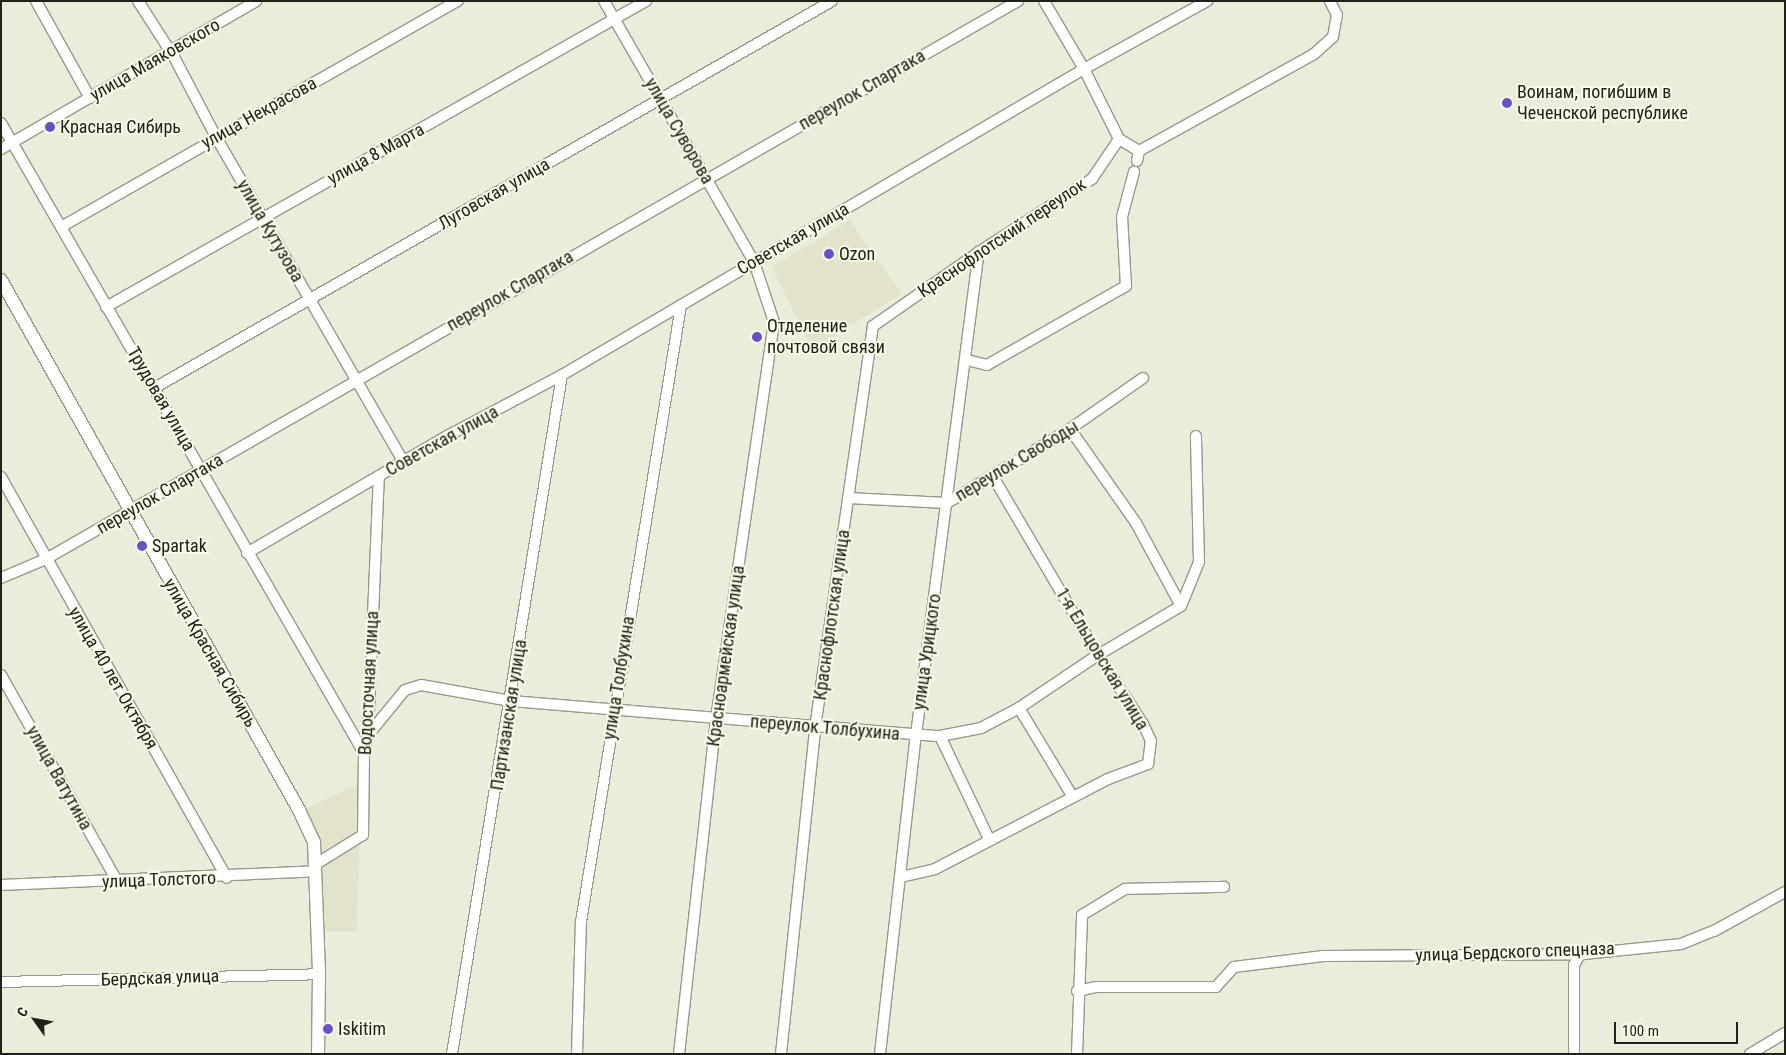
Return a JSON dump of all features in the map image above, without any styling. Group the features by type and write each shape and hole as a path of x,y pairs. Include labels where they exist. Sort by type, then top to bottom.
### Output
{"main road":[{"name":"улица Красная Сибирь","path":"1,280 128,511 299,810 314,842 319,974 318,1054"}],"street":[{"path":"36,1 90,98"},
{"name":"улица Кутузова","path":"138,1 170,52 216,137 403,461"},
{"name":"улица Маяковского","path":"1,149 256,1"},
{"name":"улица Некрасова","path":"60,227 458,1"},
{"name":"улица Суворова","path":"604,1 754,262"},
{"name":"улица 8 Марта","path":"106,307 646,1"},
{"name":"Луговская улица","path":"156,388 832,1"},
{"name":"переулок Спартака","path":"1,578 46,559 706,178 1018,1"},
{"path":"1044,1 1084,69 1119,139 1138,156 1314,54 1333,37 1337,15 1330,1"},
{"name":"Советская улица","path":"247,553 403,461 562,376 1084,69 1207,1"},
{"name":"Трудовая улица","path":"1,123 106,307 156,388 247,553 364,753"},
{"name":"Краснофлотский переулок","path":"873,326 979,252 1092,179 1119,139"},
{"path":"967,360 987,365 1126,286 1122,217 1134,172"},
{"name":"улица Урицкого","path":"880,1054 916,735 967,360 979,252"},
{"name":"Красноармейская улица","path":"680,1054 716,719 773,331 768,298 754,262"},
{"name":"улица Толбухина","path":"577,1054 581,922 613,709 681,305"},
{"name":"Краснофлотская улица","path":"781,1054 815,728 873,326"},
{"name":"Партизанская улица","path":"452,1054 511,701 562,376"},
{"name":"переулок Свободы","path":"848,498 947,503 1070,429 1143,378"},
{"path":"1070,429 1136,523 1181,606"},
{"path":"1181,606 1199,562 1196,436"},
{"name":"Водосточная улица","path":"316,868 364,835 364,753 368,734 379,476"},
{"name":"улица 40 лет Октября","path":"1,477 227,878"},
{"name":"1-я Ельцовская улица","path":"901,877 935,869 989,839 1108,779 1148,764 1151,740 992,477"},
{"name":"переулок Толбухина","path":"368,734 405,690 421,685 511,701 815,728 940,736 981,728 1019,708 1098,655 1181,606"},
{"name":"улица Ватутина","path":"1,675 117,881"},
{"path":"1019,708 1073,797"},
{"path":"940,736 989,839"},
{"name":"улица Толстого","path":"1,885 227,878 316,868"},
{"path":"1077,1054 1077,991 1082,915 1125,889 1224,887"},
{"name":"улица Бердского спецназа","path":"1077,991 1096,987 1216,987 1234,967 1323,956 1580,954 1681,944 1714,931 1785,892"},
{"path":"1574,1054 1574,965 1580,954"},
{"name":"Бердская улица","path":"1,982 319,974"},
{"path":"1750,1054 1785,1033"}],"shaded area":[{"path":"850,220 901,294 812,350 772,267"},
{"path":"361,783 357,931 321,931 322,848 302,810"}],"place":[{"name":"Воинам, погибшим в Чеченской республике","path":"1507,103"},
{"name":"Красная Сибирь","path":"50,127"},
{"name":"Ozon","path":"829,254"},
{"name":"Отделение почтовой связи","path":"757,337"},
{"name":"Spartak","path":"142,546"},
{"name":"Iskitim","path":"328,1029"}]}
